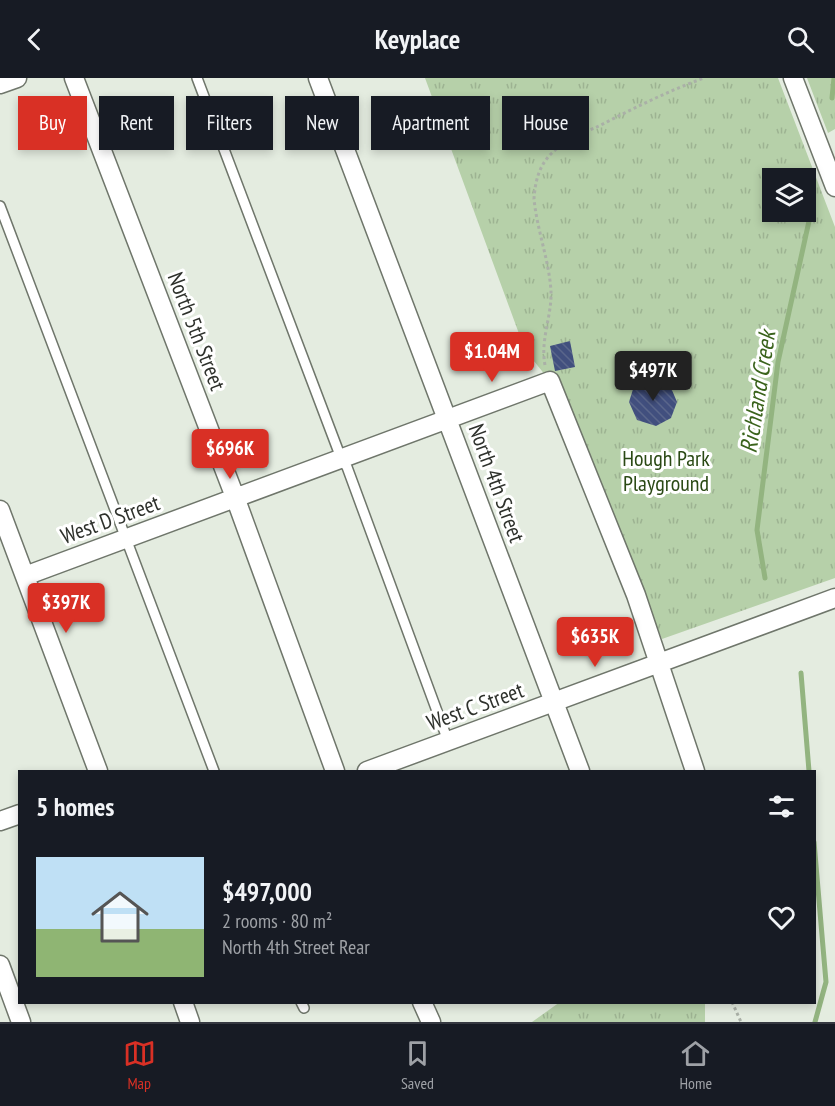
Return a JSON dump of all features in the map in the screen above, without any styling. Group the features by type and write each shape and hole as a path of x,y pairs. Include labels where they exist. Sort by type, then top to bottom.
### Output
{"street":[{"path":"0,84 17,78"},
{"name":"North 5th Street","path":"74,78 235,497 335,770"},
{"name":"North 4th Street","path":"318,78 580,770"},
{"path":"793,78 835,187"},
{"path":"550,381 636,595 695,770"},
{"name":"West D Street","path":"25,576 550,381"},
{"path":"0,510 98,770"},
{"name":"West C Street","path":"370,770 835,598"},
{"path":"0,821 18,815"},
{"path":"0,965 21,1022"},
{"path":"184,1004 190,1022"},
{"path":"423,1004 431,1022"}],"lane":[{"path":"196,78 341,458 347,467 448,741"},
{"path":"0,206 214,770"}],"path":[{"path":"550,381 543,353 551,307 550,285 534,199 534,185 538,174 552,153 573,139 658,96 704,78"},
{"path":"733,1004 741,1022"}],"green space":[{"name":"Hough Park Playground","path":"425,78 778,78 812,168 762,168 762,222 816,222 816,177 835,227 835,578 662,639 550,381 525,350 451,150 490,150 490,96 432,96"},
{"path":"807,78 835,78 835,129 828,133"},
{"path":"557,1004 705,1004 705,1022 532,1022"}],"building":[{"path":"570,341 575,367 555,371 550,346"},
{"path":"650,378 669,383 677,402 671,418 656,426 637,420 629,402 634,386"}],"waterway":[{"name":"Richland Creek","path":"832,98 834,78"},
{"name":"Richland Creek","path":"765,578 757,530 778,362 809,222"},
{"name":"Richland Creek","path":"801,673 809,770"},
{"name":"Richland Creek","path":"815,1022 826,982 816,865"}]}
